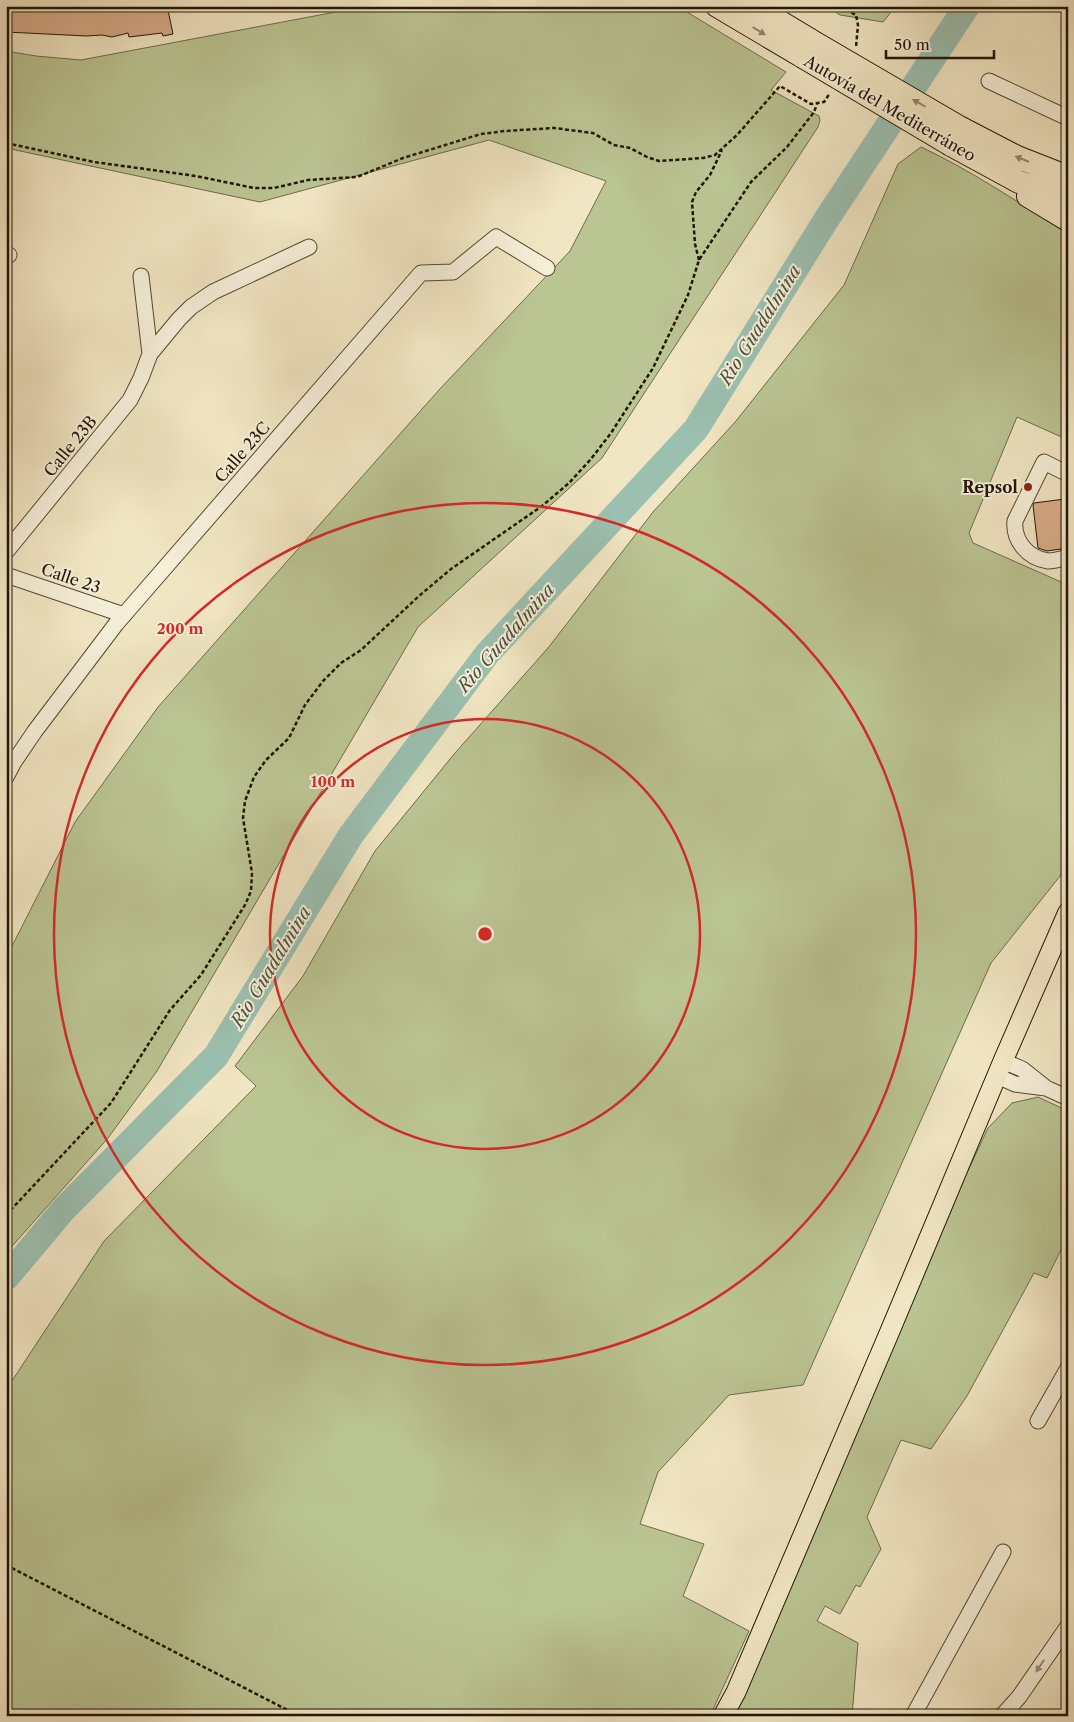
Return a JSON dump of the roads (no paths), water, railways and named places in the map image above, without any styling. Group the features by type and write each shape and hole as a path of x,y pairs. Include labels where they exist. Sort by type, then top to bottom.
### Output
{"highway":[{"name":"Autovía del Mediterráneo","path":"717,6 808,49 958,141 1019,182 1068,199"},
{"name":"Autovía del Mediterráneo","path":"754,6 808,49"},
{"name":"Autovía del Mediterráneo","path":"958,141 1017,157 1068,177"},
{"path":"958,141 993,175 1068,220"}],"main road":[{"path":"723,1716 736,1692 1068,912"}],"street":[{"path":"989,81 1068,118"},
{"name":"Calle 23C","path":"6,776 35,731 124,615 421,273 453,272 496,236 547,268"},
{"name":"Calle 23B","path":"6,552 130,400 150,354 179,319 191,307 213,292 309,247"},
{"name":"Calle 23B","path":"141,276 150,354"},
{"path":"1068,474 1044,462 1015,521 1014,529 1021,545 1038,558 1057,560 1068,558"},
{"name":"Calle 23","path":"6,575 124,615"},
{"path":"1000,1069 1015,1084 1046,1088 1068,1098"},
{"path":"1038,1421 1068,1368"},
{"path":"913,1716 1003,1552"},
{"path":"1002,1716 1019,1697 1068,1626"}],"waterway":[{"name":"Rio Guadalmina","path":"6,1278 64,1209 216,1056 351,835 487,654 696,429 826,220 967,6"}],"place":[{"name":"Repsol","path":"1028,487"}]}
